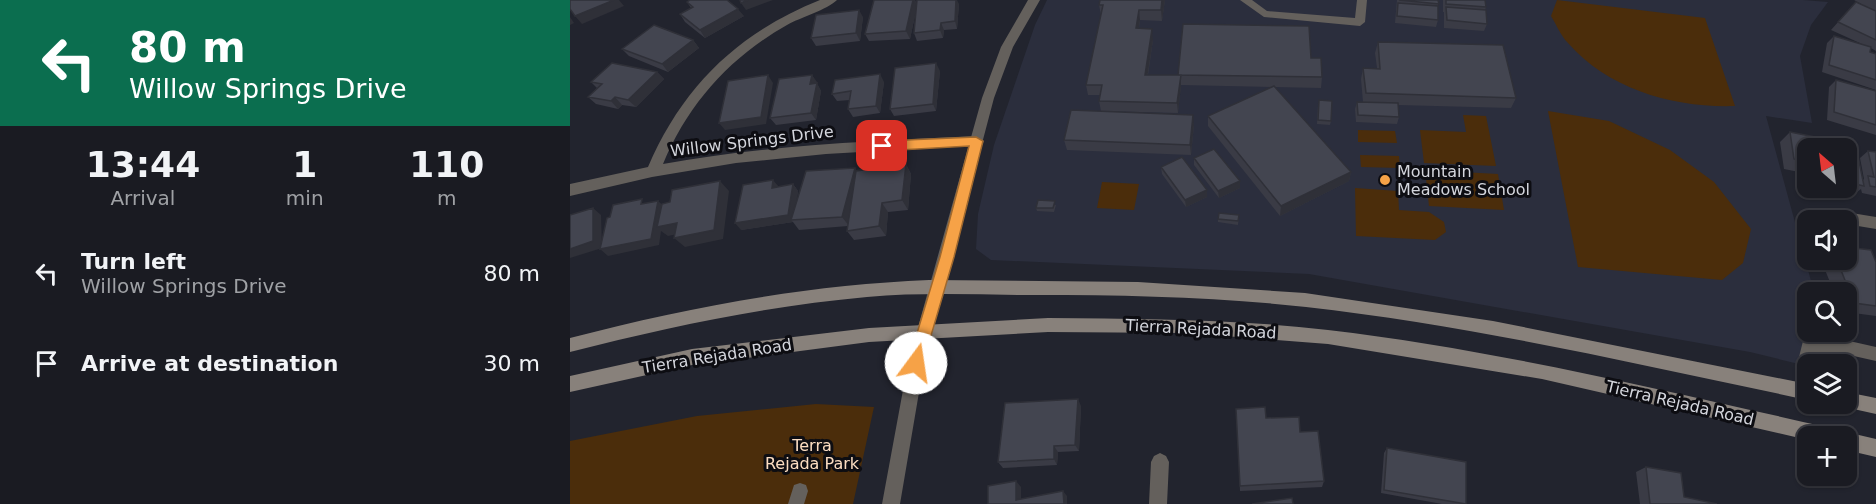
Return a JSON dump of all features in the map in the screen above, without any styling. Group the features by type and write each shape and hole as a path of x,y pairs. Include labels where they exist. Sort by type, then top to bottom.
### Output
{"main road":[{"path":"570,345 699,315 782,300 910,287 1090,287 1188,291 1337,304 1544,338 1797,390"},
{"name":"Tierra Rejada Road","path":"570,384 692,357 870,334 1105,324 1265,331 1328,337 1542,371 1797,429"},
{"path":"1857,402 1876,406"},
{"path":"1857,444 1876,448"}],"street":[{"path":"653,172 672,131 688,105 716,71 762,34 831,0"},
{"path":"891,504 923,333 939,286 976,141 996,71 1015,30 1034,0"},
{"name":"Willow Springs Drive","path":"570,190 734,158 811,150 976,141"},
{"path":"1857,220 1876,223"},
{"path":"1158,504 1160,462"}],"lane":[{"path":"1245,0 1264,14 1359,22 1362,0"},
{"path":"1806,354 1808,346 1836,345 1876,354"}],"shaded area":[{"name":"Mountain Meadows School","path":"1047,0 1803,0 1828,2 1811,25 1800,56 1812,123 1766,116 1797,230 1797,270 1808,270 1811,282 1797,282 1797,342 1828,342 1831,354 1797,354 1797,364 1750,352 1309,274 991,260 976,249 978,214 994,145 1035,25"}],"green space":[{"path":"1557,0 1705,18 1735,106 1689,104 1667,99 1644,93 1603,73 1584,59 1561,33 1551,16"},
{"path":"1548,111 1609,121 1670,150 1714,182 1751,229 1743,263 1722,280 1578,267"},
{"path":"1463,115 1486,116 1496,166 1424,163 1420,130 1466,132"},
{"path":"1358,130 1395,131 1397,143 1358,142"},
{"path":"1360,155 1399,156 1400,168 1361,167"},
{"path":"1425,170 1498,174 1504,210 1429,206"},
{"path":"1102,182 1139,184 1134,210 1097,208"},
{"path":"1355,188 1398,191 1399,210 1429,212 1444,222 1446,232 1435,240 1356,236"},
{"name":"Terra Rejada Park","path":"816,404 874,407 853,504 570,504 570,441 697,416"}],"building":[{"path":"570,0 614,0 575,16 570,9"},
{"path":"690,0 727,0 738,9 700,30 680,14 693,7 687,2"},
{"path":"874,0 913,0 906,31 865,34"},
{"path":"917,0 956,0 955,21 941,23 940,30 914,33"},
{"path":"1100,0 1162,0 1161,10 1139,10 1136,28 1152,29 1145,75 1181,75 1177,103 1099,101 1102,85 1086,85 1103,5 1099,5"},
{"path":"1399,0 1438,0 1439,4"},
{"path":"1446,0 1485,0 1486,7 1446,4"},
{"path":"1856,2 1876,11 1876,40 1838,22"},
{"path":"1398,3 1438,6 1438,20 1397,16"},
{"path":"1446,7 1486,10 1487,24 1447,20"},
{"path":"859,10 856,33 811,38 816,15"},
{"path":"1183,24 1309,26 1311,58 1321,58 1322,77 1178,75"},
{"path":"654,25 693,40 662,64 622,49"},
{"path":"1834,36 1871,47 1870,52 1876,54 1876,80 1829,65"},
{"path":"1378,42 1503,45 1516,98 1366,93 1363,68 1380,69"},
{"path":"612,63 657,72 628,100 615,97 611,101 588,97 602,84 591,82"},
{"path":"936,63 933,104 890,109 895,68"},
{"path":"880,74 876,106 848,109 851,91 832,94 835,80"},
{"path":"768,75 761,117 719,123 728,81"},
{"path":"812,75 810,84 817,83 811,113 770,118 779,79"},
{"path":"1836,80 1876,91 1876,125 1834,112"},
{"path":"1274,86 1351,172 1281,206 1208,116"},
{"path":"1319,100 1332,101 1331,121 1318,120"},
{"path":"1357,102 1398,103 1399,117 1358,115"},
{"path":"1071,110 1193,115 1190,145 1064,140"},
{"path":"1790,132 1820,138 1797,138 1797,160 1794,159"},
{"path":"1214,149 1240,181 1218,191 1194,158"},
{"path":"1868,151 1876,152 1876,187 1870,186 1868,176 1874,177"},
{"path":"1857,156 1858,156 1864,186 1857,184"},
{"path":"1182,157 1207,190 1185,200 1161,167"},
{"path":"906,164 902,200 882,203 879,226 847,231 856,171"},
{"path":"855,168 842,217 791,220 806,171"},
{"path":"773,180 772,188 793,184 788,215 735,223 743,185"},
{"path":"720,181 714,230 674,238 677,223 657,227 662,204 670,202 672,190"},
{"path":"642,199 641,204 658,201 651,239 600,249 607,218 610,217 613,205"},
{"path":"1038,200 1055,201 1053,208 1036,208"},
{"path":"593,208 593,241 570,249 570,215"},
{"path":"1219,213 1239,215 1238,221 1218,219"},
{"path":"1857,248 1871,250 1876,262 1876,306 1857,303 1857,282 1846,282 1841,270 1857,270"},
{"path":"1078,399 1075,445 1054,446 1054,459 998,462 1005,403"},
{"path":"1265,407 1266,418 1299,417 1300,432 1318,431 1324,481 1240,486 1236,409"},
{"path":"1387,448 1466,462 1466,504 1384,490"},
{"path":"1646,467 1681,473 1684,497 1717,504 1650,504"},
{"path":"1016,481 1016,500 1063,491 1064,504 988,504 988,486"},
{"path":"1292,498 1293,504 1252,504"}],"place":[{"name":"Mountain Meadows School","path":"1385,180"}],"route":[{"path":"882,146 976,141 947,257 916,363"}]}
